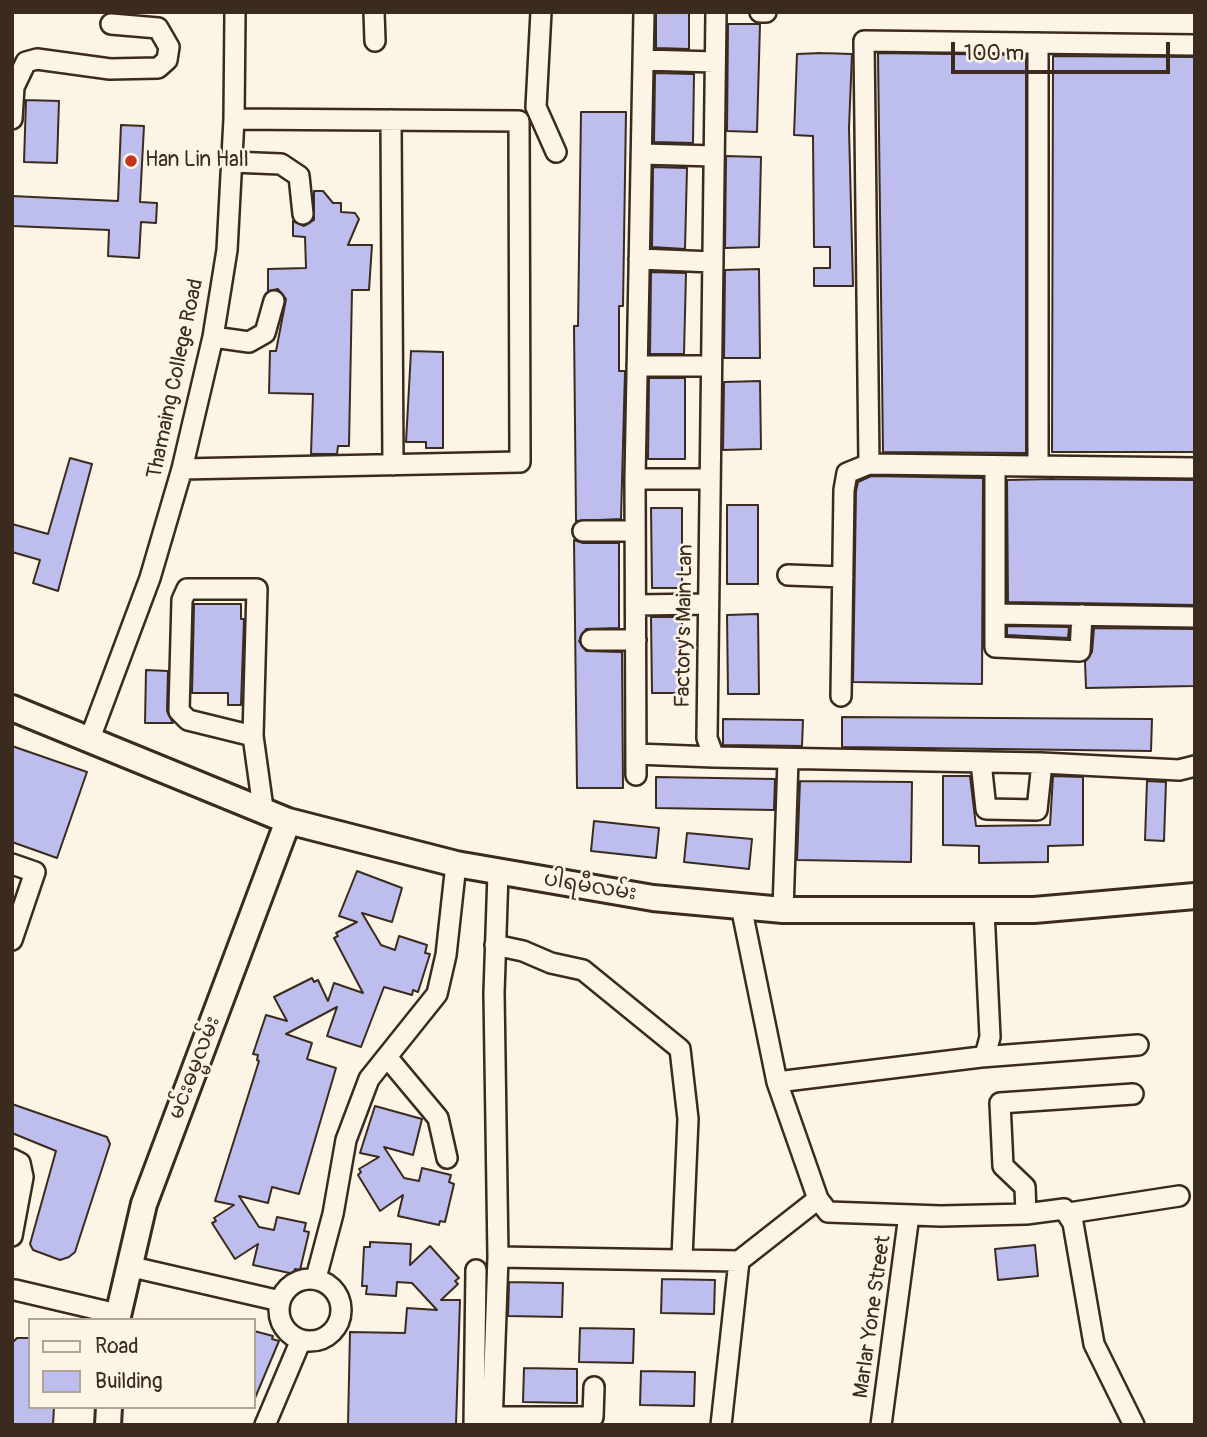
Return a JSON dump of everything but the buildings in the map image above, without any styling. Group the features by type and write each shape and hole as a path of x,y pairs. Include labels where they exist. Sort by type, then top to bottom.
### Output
{"main road":[{"name":"ပါရမီလမ်း","path":"12,708 89,741 263,808 288,821 498,873 653,898 783,910 1034,910 1195,896"},
{"name":"မင်းဓမ္မလမ်း","path":"117,1317 144,1204 288,821"}],"street":[{"name":"Thamaing College Road","path":"89,741 150,578 182,469 213,337 227,250 234,119 234,12"},
{"path":"374,12 375,41"},
{"path":"541,12 536,107 556,152"},
{"path":"636,775 635,480 644,12"},
{"name":"Factory's Main Lan","path":"714,757 707,738 716,12"},
{"path":"760,12 766,12"},
{"path":"12,119 14,87 26,62 37,58 110,69 158,68 167,60 169,47 155,20 111,24"},
{"path":"869,464 864,41 1195,45"},
{"path":"1038,43 1038,466"},
{"path":"643,60 715,62"},
{"path":"182,469 520,462 519,121 234,119"},
{"path":"391,120 393,465"},
{"path":"642,155 714,156"},
{"path":"232,162 281,164 299,176 303,214"},
{"path":"639,259 713,262"},
{"path":"213,337 249,342 265,333 274,301"},
{"path":"637,366 711,366"},
{"path":"841,696 846,473 869,464 1195,468"},
{"path":"995,466 995,647 1080,651 1082,615"},
{"path":"635,480 710,479"},
{"path":"583,531 635,531"},
{"path":"788,575 843,577"},
{"path":"253,736 188,720 179,711 182,600 187,589 257,589 253,736 263,808"},
{"path":"636,605 708,604"},
{"path":"995,614 1195,617"},
{"path":"591,640 636,640"},
{"path":"636,754 788,760 1042,763 1179,770 1195,766"},
{"path":"783,910 788,760"},
{"path":"981,762 986,809 1037,810 1042,763"},
{"path":"12,864 35,872 12,940"},
{"path":"316,1278 333,1214 346,1140 369,1079 437,994 446,955 456,864"},
{"path":"486,1422 498,1257 495,946 498,873"},
{"path":"741,906 777,1082 823,1205"},
{"path":"981,1058 986,1052 990,1037 984,910"},
{"path":"495,946 523,951 551,963 583,970 680,1049 688,1119 682,1258"},
{"path":"777,1082 981,1058 1138,1045"},
{"path":"387,1057 438,1118 447,1158"},
{"path":"1026,1214 1025,1187 1003,1166 1000,1103 1133,1094"},
{"path":"12,1159 20,1163 23,1177 12,1236"},
{"path":"498,1257 739,1261 823,1205 909,1215 1026,1214 1179,1196"},
{"path":"1067,1211 1080,1256 1094,1344 1134,1425"},
{"name":"Marlar Yone Street","path":"881,1425 909,1215"},
{"path":"722,1425 739,1261"},
{"path":"128,1266 280,1301"},
{"path":"476,1270 486,1422"},
{"path":"316,1278 333,1290 341,1308 338,1324 327,1337 314,1341 301,1340 286,1330 279,1316 280,1301 287,1288 301,1280 316,1278"},
{"path":"13,1290 117,1317"},
{"path":"265,1425 301,1340"},
{"path":"486,1422 593,1417 594,1387"}],"place":[{"name":"Han Lin Hall","path":"131,161"}]}
